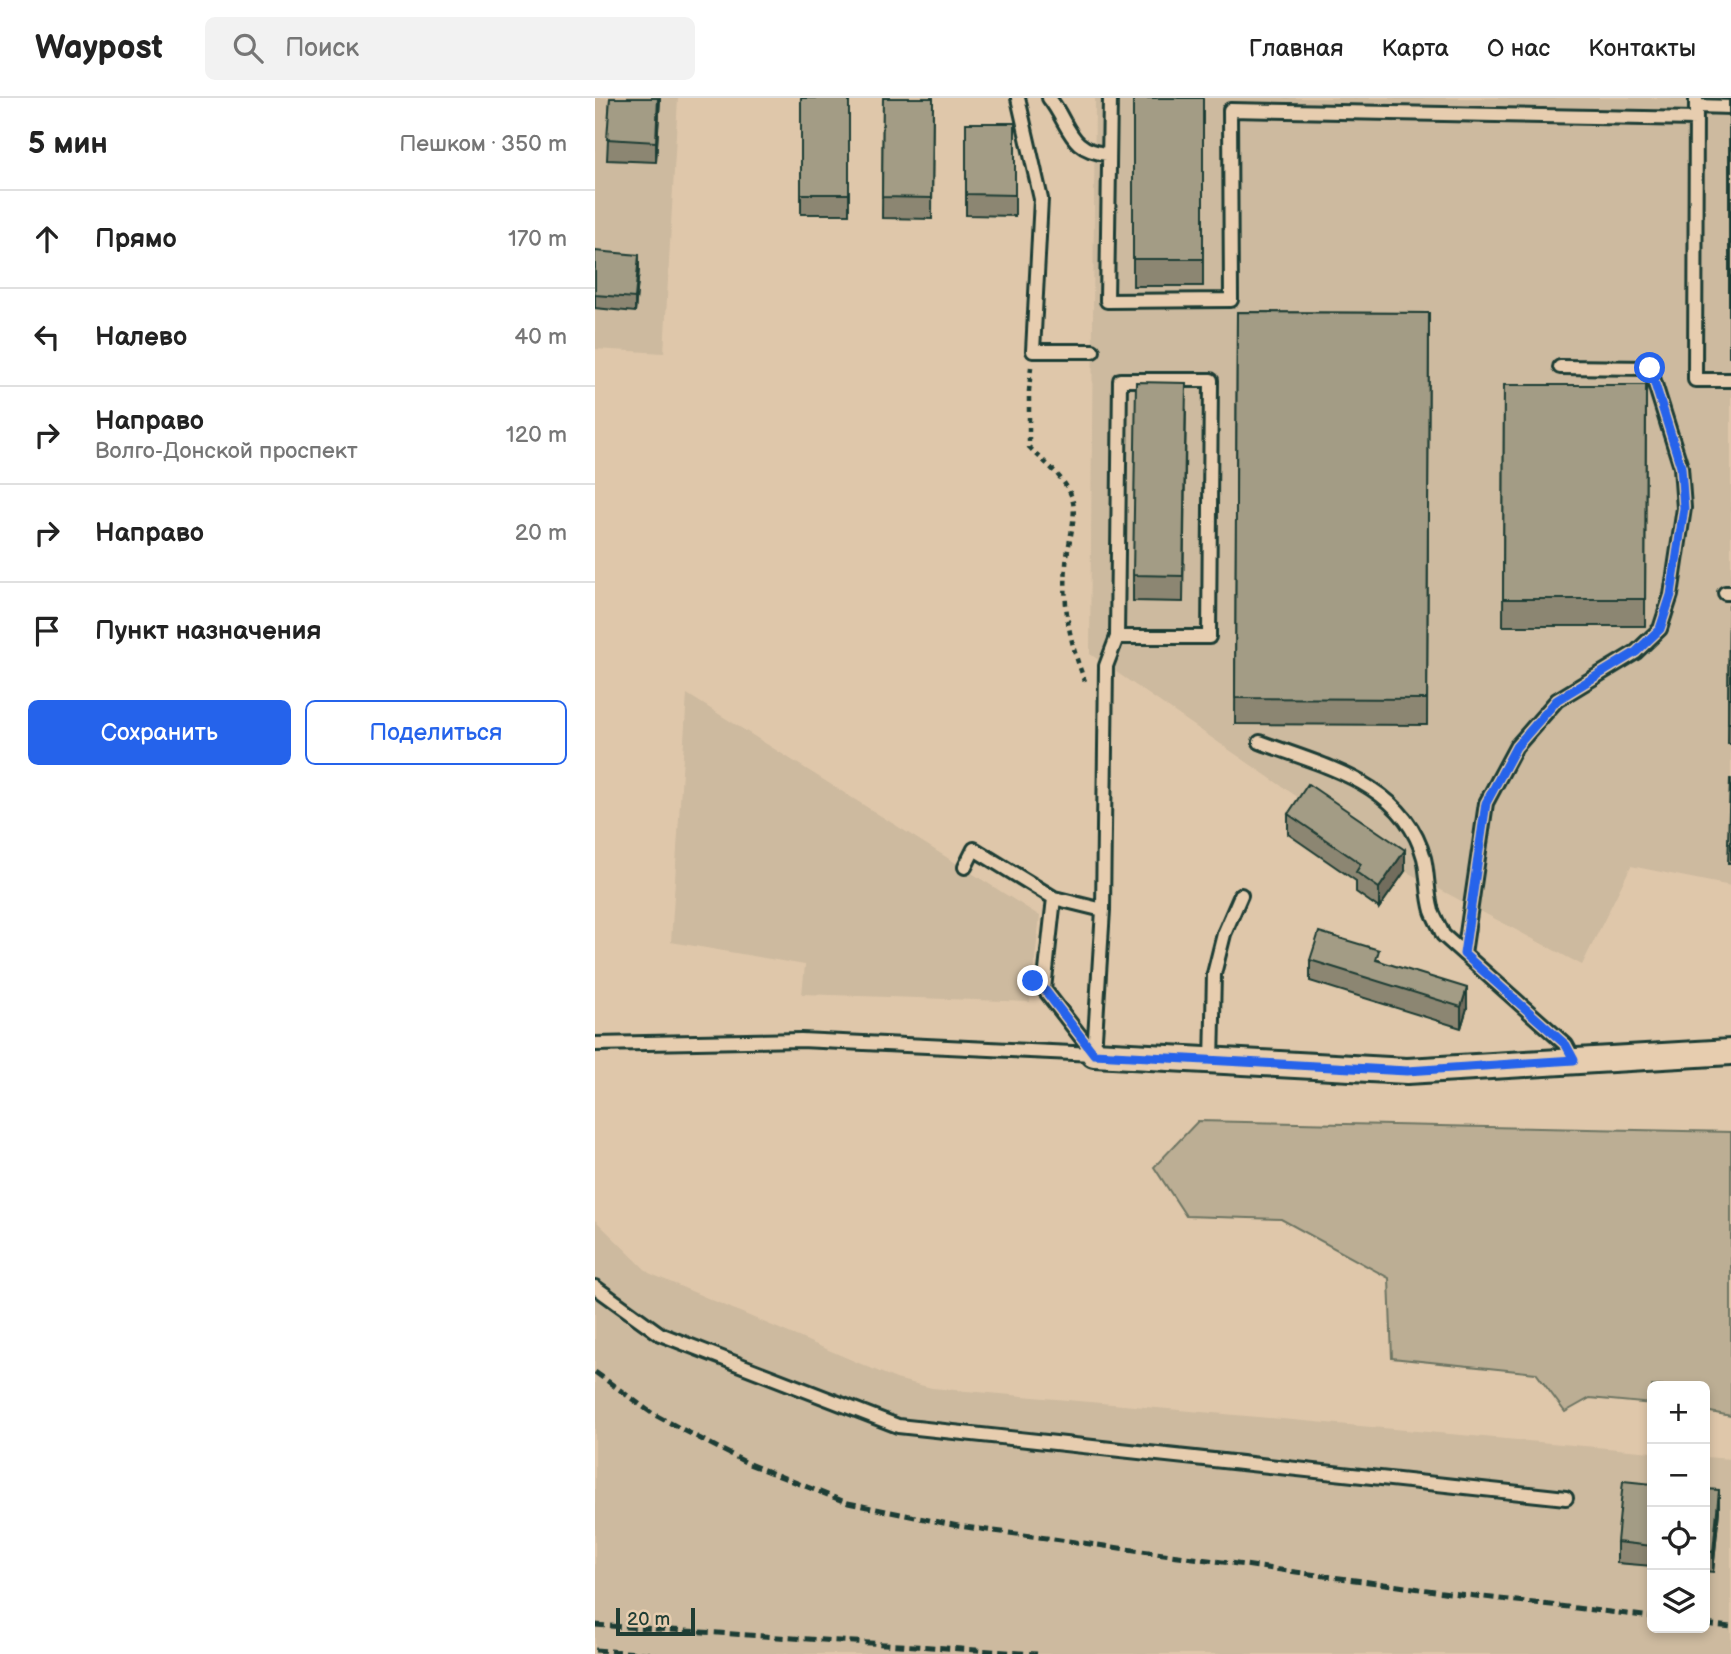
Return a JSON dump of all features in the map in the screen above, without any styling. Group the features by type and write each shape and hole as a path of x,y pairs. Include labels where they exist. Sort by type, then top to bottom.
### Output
{"street":[{"path":"1094,1054 1407,1071 1731,1052"}],"lane":[{"path":"1019,98 1041,199 1033,351 1093,351"},
{"path":"1049,98 1071,136 1082,147 1095,153 1109,154"},
{"path":"1109,98 1107,301 1231,300 1230,110 1731,107"},
{"path":"1696,108 1695,380 1731,380"},
{"path":"1464,954 1486,803 1516,747 1557,700 1636,652 1660,629 1671,595 1684,508 1681,467 1650,368 1560,367"},
{"path":"1094,1054 1103,910 1106,666 1117,637 1120,380 1211,380 1209,637 1117,637"},
{"path":"1260,742 1364,782 1394,804 1411,829 1423,856 1432,911 1444,935 1566,1045 1574,1060"},
{"path":"965,867 974,849 1054,898 1103,910"},
{"path":"1212,1062 1214,974 1224,934 1241,895"},
{"path":"1044,989 1054,898"},
{"path":"1033,981 1044,989 1094,1054"},
{"path":"595,1044 801,1040 1094,1054"},
{"path":"595,1287 660,1334 898,1426 1566,1498"}],"path":[{"path":"1033,351 1028,391 1029,447 1064,483 1072,498 1065,598 1068,629 1087,685"}],"shaded area":[{"path":"595,98 678,98 664,353 595,349"},
{"path":"1095,98 1731,98 1731,886 1631,866 1582,965 1405,871 1090,654"},
{"path":"687,694 1040,916 1030,1002 802,994 805,965 671,942"},
{"path":"1198,1121 1731,1132 1731,1416 1710,1412 1710,1381 1647,1381 1647,1404 1590,1398 1565,1412 1536,1373 1392,1358 1389,1278 1281,1219 1186,1216 1154,1167"},
{"path":"595,1220 649,1273 896,1379 932,1388 1647,1452 1647,1633 1710,1633 1710,1457 1731,1459 1731,1654 595,1654"}],"building":[{"path":"610,98 658,98 656,142 607,139"},
{"path":"801,98 849,98 849,194 801,194"},
{"path":"883,98 933,98 932,198 882,197"},
{"path":"1133,98 1203,98 1203,259 1133,259"},
{"path":"1731,98 1731,330 1729,330"},
{"path":"966,123 1015,123 1015,195 966,194"},
{"path":"595,251 639,255 635,298 595,295"},
{"path":"1237,312 1429,313 1427,699 1235,698"},
{"path":"1136,382 1186,383 1183,576 1133,575"},
{"path":"1504,385 1646,385 1645,599 1503,599"},
{"path":"1731,606 1731,723 1728,723"},
{"path":"1730,779 1731,843 1728,843"},
{"path":"1308,784 1405,850 1379,888 1356,872 1361,864 1288,814"},
{"path":"1319,932 1379,950 1376,960 1467,988 1461,1007 1310,960"},
{"path":"1623,1481 1647,1483 1647,1545 1617,1542"},
{"path":"1710,1489 1719,1490 1713,1552 1710,1552"}],"railway":[{"path":"595,1372 653,1414 749,1464 848,1503 958,1526 1450,1593 1647,1616"},
{"path":"595,1625 1037,1654"},
{"path":"1710,1625 1731,1627"},
{"path":"595,1650 655,1654"}],"route":[{"path":"1033,981 1044,989 1094,1054 1407,1071 1574,1060 1566,1045 1464,954 1486,803 1516,747 1557,700 1636,652 1660,629 1671,595 1684,508 1681,467 1650,368"}]}
